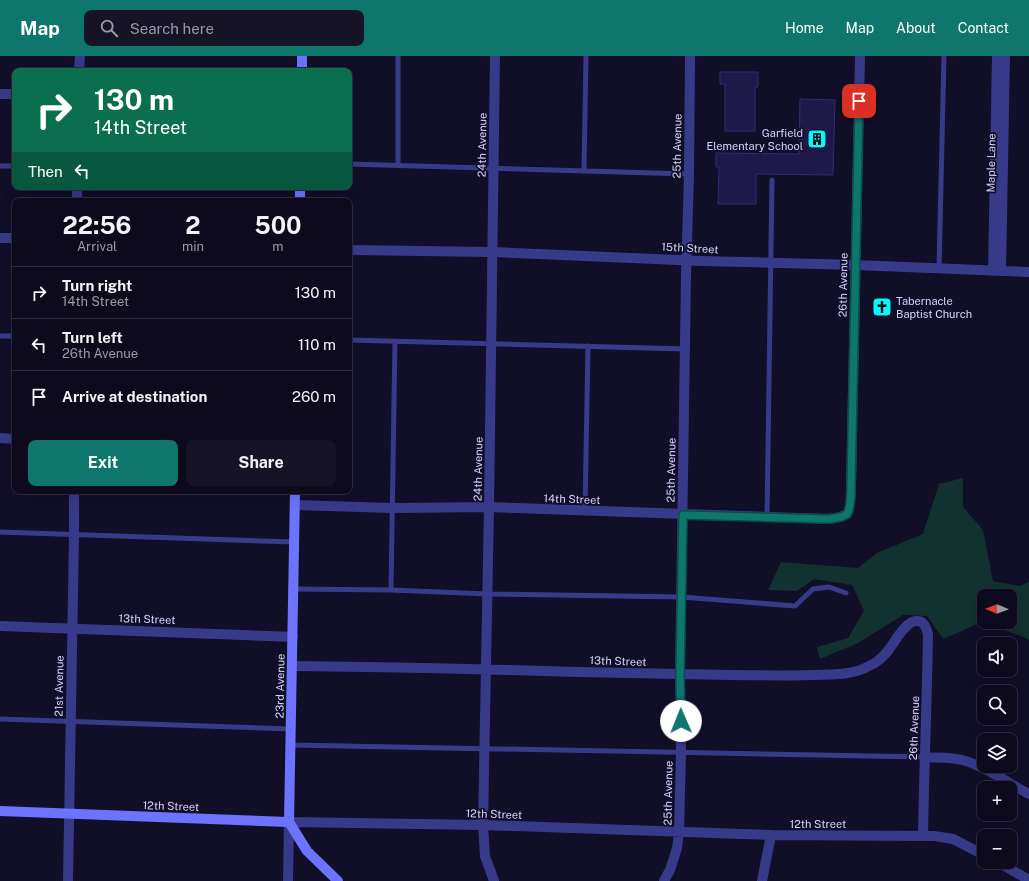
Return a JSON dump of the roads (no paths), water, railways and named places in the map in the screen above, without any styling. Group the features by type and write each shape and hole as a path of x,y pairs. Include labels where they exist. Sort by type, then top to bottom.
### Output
{"street":[{"path":"79,68 80,56"},
{"path":"302,56 302,68"},
{"name":"24th Avenue","path":"494,881 485,856 483,825 495,56"},
{"name":"25th Avenue","path":"664,881 670,870 677,848 679,832 681,752 680,674 690,56"},
{"name":"26th Avenue","path":"846,514 849,511 851,485 860,56"},
{"name":"Maple Lane","path":"997,56 997,271"},
{"name":"Maple Lane","path":"997,271 1005,56"},
{"path":"0,94 12,94"},
{"path":"0,238 12,238"},
{"name":"15th Street","path":"352,250 492,252 1029,272"},
{"path":"0,438 12,439"},
{"name":"21st Avenue","path":"68,881 74,494"},
{"name":"23rd Avenue","path":"288,881 295,494"},
{"name":"14th Street","path":"295,505 393,508 489,507 828,519 839,518 846,514"},
{"name":"13th Street","path":"292,666 790,676 839,674 867,667 877,661 887,653 906,626 916,620 921,622"},
{"name":"26th Avenue","path":"921,622 926,627 928,634 923,836"},
{"name":"13th Street","path":"0,626 293,637"},
{"path":"925,757 961,759 983,768 1029,794"},
{"name":"12th Street","path":"0,811 289,822 483,825 771,835 934,836 953,839 977,851"},
{"path":"289,822 307,851 338,881"},
{"path":"762,881 771,835"},
{"path":"1010,869 1029,880"}],"lane":[{"path":"398,56 398,165"},
{"path":"584,171 586,56"},
{"path":"939,268 944,56"},
{"path":"352,164 689,174"},
{"path":"0,166 12,166"},
{"path":"767,517 772,180"},
{"path":"0,336 12,336"},
{"path":"352,340 685,349"},
{"path":"391,590 395,341"},
{"path":"585,511 588,346"},
{"path":"0,532 294,542"},
{"path":"294,589 682,597 795,606 813,589 829,587 846,593"},
{"path":"0,718 291,729"},
{"path":"291,744 925,757"}],"place":[{"name":"Garfield Elementary School","path":"817,139"},
{"name":"Tabernacle Baptist Church","path":"882,307"}]}
